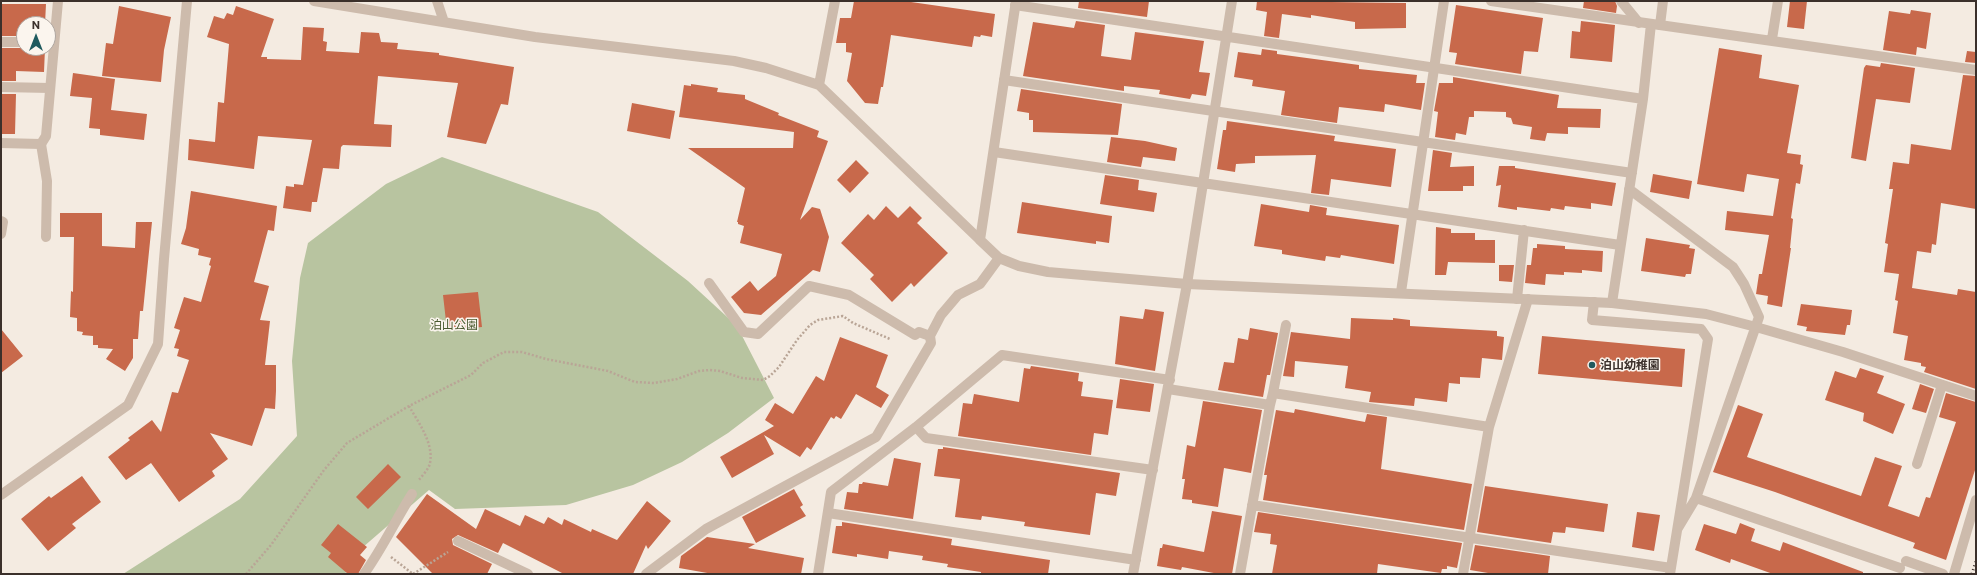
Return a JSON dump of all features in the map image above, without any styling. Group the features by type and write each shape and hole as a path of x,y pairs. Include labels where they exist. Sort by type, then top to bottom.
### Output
{"street":[{"path":"56,16 58,1"},
{"path":"1,495 128,405 158,344 187,1"},
{"path":"314,1 535,37 734,61 766,68 819,85 999,258 1019,266 1048,272 1187,284 1401,292 1612,303 1706,314 1843,352 1976,396"},
{"path":"437,1 444,22"},
{"path":"819,85 835,1"},
{"path":"1134,574 1187,284 1216,111 1232,1"},
{"path":"1401,292 1444,1"},
{"path":"1491,1 1639,23 1772,39 1976,70"},
{"path":"1621,1 1639,23"},
{"path":"1612,303 1643,99 1656,24 1663,1"},
{"path":"1772,39 1778,1"},
{"path":"980,240 1015,3 1643,99"},
{"path":"1,42 16,42"},
{"path":"46,237 47,181 41,144 46,136 51,56"},
{"path":"1004,80 1423,141 1632,174"},
{"path":"1,87 50,88"},
{"path":"1,143 41,144"},
{"path":"994,152 1620,245"},
{"path":"1629,189 1733,267 1744,284 1759,317 1696,498 1678,528"},
{"path":"1,221 3,222 1,234"},
{"path":"1517,299 1524,230"},
{"path":"646,574 706,528 876,437 931,344 930,336 941,315 958,295 980,284 999,258"},
{"path":"709,283 744,332 758,334 809,286 849,295 915,335 919,332 930,336"},
{"path":"1463,574 1489,426 1528,299"},
{"path":"1252,505 1671,571 1708,339 1701,329 1592,320 1594,302"},
{"path":"1240,574 1270,405 1286,326"},
{"path":"818,574 831,492 916,427 1002,355 1169,384 1270,405"},
{"path":"1917,464 1942,385"},
{"path":"1273,392 1489,426"},
{"path":"916,427 926,438 1153,470"},
{"path":"364,574 380,552 386,536 412,494"},
{"path":"1696,498 1903,565 1943,574"},
{"path":"1954,574 1976,500"},
{"path":"828,513 1136,560"},
{"path":"458,541 528,574"}],"path":[{"path":"246,574 271,545 324,470 347,443 409,406 471,374 483,363 504,352 522,352 546,359 608,371 635,382 654,383 677,379 699,371 710,370 720,371 742,378 758,380 770,376 779,367 810,324 818,320 844,316 853,323 892,340"},
{"path":"409,406 427,441 430,457 430,463 413,487 412,494"},
{"path":"380,552 395,559 413,574 455,548 458,541"}],"green space":[{"name":"泊山公園","path":"442,157 598,212 688,281 737,326 774,398 728,433 682,462 633,485 566,505 455,509 429,490 355,554 345,574 123,574 240,499 297,436 292,361 300,278 308,243 386,184"}],"building":[{"path":"854,1 904,1 995,14 992,37 981,35 980,37 974,36 972,47 891,35 883,87 881,87 878,104 865,103 847,81 852,53 846,52 846,43 836,43 840,18 851,18"},
{"path":"1079,1 1149,1 1147,17 1078,8"},
{"path":"1257,1 1406,3 1406,28 1355,29 1355,22 1311,15 1311,18 1282,14 1279,38 1264,36 1267,12 1256,10"},
{"path":"1584,1 1615,1 1617,6 1616,13 1583,8"},
{"path":"1790,1 1807,1 1804,29 1787,27"},
{"path":"1,4 46,4 45,16 16,16 16,36 1,36"},
{"path":"1456,5 1543,18 1538,52 1524,51 1521,74 1455,64 1457,53 1449,52"},
{"path":"119,6 171,17 164,50 161,82 102,76 106,43 113,44"},
{"path":"236,6 274,19 261,57 267,57 267,59 301,60 303,27 324,28 323,41 327,42 326,51 359,53 361,32 379,33 381,42 398,43 397,49 439,53 439,55 514,67 508,105 501,104 486,144 447,137 458,83 378,76 374,124 392,125 391,147 343,145 341,147 339,169 323,168 317,202 312,202 311,212 283,208 286,186 294,187 294,184 303,185 312,140 258,136 254,169 188,160 189,139 215,142 218,102 224,103 229,44 207,37 214,16 224,19 227,13 233,15"},
{"path":"1911,10 1931,13 1926,49 1917,47 1916,55 1883,50 1889,11 1910,14"},
{"path":"1076,21 1105,25 1101,56 1131,60 1135,32 1204,41 1199,72 1210,73 1206,96 1192,94 1190,99 1159,94 1160,90 1124,86 1124,91 1023,76 1033,22 1074,28"},
{"path":"1581,21 1615,25 1612,62 1570,58 1572,31 1580,32"},
{"path":"1,48 16,48 16,56 45,56 44,72 16,71 16,81 1,81"},
{"path":"1719,48 1762,55 1759,78 1799,85 1787,153 1801,155 1800,164 1803,165 1800,184 1796,183 1791,218 1793,219 1791,248 1782,307 1767,304 1768,296 1756,294 1759,274 1762,274 1769,235 1725,230 1727,211 1773,216 1779,179 1747,174 1744,192 1697,184"},
{"path":"1262,49 1277,51 1277,54 1359,65 1359,69 1417,75 1416,83 1425,83 1421,110 1385,104 1384,112 1339,107 1337,123 1281,115 1285,91 1252,86 1253,80 1234,77 1238,52 1261,55"},
{"path":"1967,51 1976,52 1976,63 1965,62"},
{"path":"1881,63 1915,68 1910,103 1876,99 1866,161 1851,158 1864,68 1866,65 1880,67"},
{"path":"73,73 115,79 111,110 147,114 144,140 100,135 100,129 89,128 92,98 70,96"},
{"path":"1963,75 1976,76 1976,209 1941,203 1936,245 1932,244 1931,253 1917,251 1912,288 1957,295 1958,289 1976,292 1976,389 1924,372 1926,367 1921,366 1921,363 1904,360 1908,336 1893,333 1898,301 1895,300 1899,274 1884,272 1888,244 1885,243 1893,189 1889,189 1893,162 1909,164 1911,144 1951,150"},
{"path":"1453,77 1559,95 1557,108 1601,109 1600,128 1568,127 1568,134 1547,133 1545,141 1530,139 1532,127 1513,124 1511,118 1506,117 1506,112 1474,111 1474,117 1469,117 1466,135 1456,133 1455,140 1435,137 1438,112 1434,111 1439,83 1453,83"},
{"path":"691,84 718,88 717,92 745,95 745,99 779,113 778,115 819,131 817,137 828,141 800,220 812,207 820,209 829,237 820,272 813,270 761,315 744,313 731,297 750,281 758,291 776,276 782,254 740,243 744,226 738,224 737,222 745,188 688,148 793,148 794,132 679,117 684,85 691,86"},
{"path":"1021,89 1122,104 1118,135 1033,132 1033,120 1029,120 1029,113 1017,111"},
{"path":"1,94 16,94 15,134 1,134"},
{"path":"632,103 675,111 670,139 627,131"},
{"path":"1227,121 1335,136 1334,141 1396,149 1391,187 1331,179 1329,195 1311,193 1316,155 1255,156 1255,163 1236,164 1235,172 1217,169 1223,130 1226,130"},
{"path":"1111,137 1145,141 1177,148 1175,161 1143,157 1141,167 1107,162"},
{"path":"1433,150 1452,153 1450,167 1474,166 1474,186 1463,186 1463,191 1428,191"},
{"path":"856,160 869,173 850,193 837,180"},
{"path":"1499,166 1515,166 1515,168 1616,183 1612,206 1591,203 1591,209 1565,206 1564,210 1551,208 1550,211 1517,207 1517,210 1498,207 1501,185 1496,186"},
{"path":"1653,174 1692,181 1689,199 1650,192"},
{"path":"1105,175 1139,180 1138,190 1157,193 1154,212 1100,204"},
{"path":"191,191 277,206 274,231 268,230 254,282 269,286 260,320 270,321 265,365 276,365 276,391 275,409 265,408 252,446 210,433 228,459 212,471 215,476 179,502 151,463 126,480 108,457 130,440 128,438 152,420 161,432 172,392 178,393 189,360 177,356 179,349 174,348 180,330 174,328 184,297 201,302 211,266 209,265 211,258 198,255 199,249 181,244 186,228"},
{"path":"1022,202 1112,216 1109,243 1096,241 1096,244 1017,233"},
{"path":"1261,204 1309,212 1310,205 1327,208 1326,215 1399,225 1394,264 1341,255 1340,258 1326,256 1325,261 1282,254 1282,250 1254,246"},
{"path":"886,206 898,218 910,206 922,218 917,223 948,253 914,287 911,283 892,302 870,279 874,275 841,243 868,214 874,220"},
{"path":"60,213 102,213 102,246 135,248 136,222 152,222 143,311 140,311 138,339 133,339 133,358 125,371 106,359 113,349 98,348 98,345 93,345 93,336 82,335 83,332 77,331 77,318 70,317 71,291 73,292 74,237 60,237"},
{"path":"1436,227 1451,229 1451,233 1475,233 1475,240 1495,240 1495,263 1448,262 1446,275 1435,275"},
{"path":"1646,238 1690,245 1689,248 1695,249 1691,274 1686,274 1685,277 1641,271"},
{"path":"1537,244 1565,246 1565,249 1603,251 1602,272 1582,270 1582,273 1564,272 1564,275 1546,274 1545,285 1525,283 1527,265 1531,265 1533,248 1537,248"},
{"path":"1499,265 1514,265 1512,282 1499,281"},
{"path":"478,292 482,327 447,330 443,295"},
{"path":"1801,304 1852,310 1850,325 1847,325 1845,335 1806,331 1807,327 1797,325"},
{"path":"1145,309 1164,312 1155,371 1115,364 1120,316 1143,319"},
{"path":"1351,318 1393,320 1393,318 1410,320 1410,326 1497,331 1497,336 1504,337 1502,360 1482,358 1480,378 1460,377 1460,384 1449,383 1447,402 1415,398 1414,406 1369,402 1371,392 1345,388 1348,366 1295,361 1294,377 1283,376 1291,332 1350,339"},
{"path":"1250,328 1278,333 1270,375 1267,375 1263,397 1218,390 1224,362 1234,363 1238,338 1248,340"},
{"path":"1,329 23,356 1,373"},
{"path":"1542,336 1685,349 1682,387 1538,374"},
{"path":"840,337 888,355 876,387 889,395 881,408 856,394 841,419 836,416 834,419 831,417 811,450 807,447 800,457 764,435 774,454 732,478 720,457 774,426 765,420 775,403 793,414 816,376 824,381"},
{"path":"1031,366 1079,373 1078,381 1083,382 1081,396 1113,400 1108,435 1094,433 1091,455 958,436 963,403 972,404 974,394 1019,402 1024,368 1030,369"},
{"path":"1860,368 1884,376 1877,393 1905,404 1893,434 1863,421 1864,413 1825,400 1835,371 1856,378"},
{"path":"1120,379 1154,384 1150,412 1116,408"},
{"path":"1920,384 1934,389 1926,413 1912,409"},
{"path":"1946,393 1976,402 1976,467 1946,560 1913,548 1915,543 1775,492 1713,472 1738,405 1763,414 1747,457 1861,496 1875,457 1902,466 1888,506 1919,517 1926,497 1930,498 1956,422 1939,417"},
{"path":"1203,401 1262,410 1251,473 1224,468 1218,507 1192,503 1192,500 1182,499 1185,479 1182,479 1187,445 1195,447"},
{"path":"1295,409 1365,422 1367,414 1387,417 1381,469 1472,484 1464,530 1263,500 1267,475 1264,475 1276,410 1294,413"},
{"path":"943,447 1120,473 1116,496 1096,493 1090,535 1024,526 1025,522 982,516 981,520 955,517 960,479 934,476 938,449 943,449"},
{"path":"894,458 921,463 913,519 844,509 847,492 858,493 859,484 862,484 863,482 888,486"},
{"path":"388,464 401,477 368,509 356,497"},
{"path":"82,476 101,502 72,524 76,528 48,551 21,519 49,496 51,498"},
{"path":"1485,486 1608,504 1604,532 1566,527 1565,533 1553,532 1551,543 1477,532"},
{"path":"794,489 803,505 800,507 806,516 756,543 742,517"},
{"path":"427,494 476,529 485,509 520,526 525,515 544,524 548,517 562,525 564,519 591,532 592,529 617,540 647,501 671,521 648,549 646,545 633,574 564,574 503,543 498,553 458,535 452,539 453,545 492,564 487,574 433,574 396,537"},
{"path":"1212,511 1242,516 1232,574 1219,574 1182,567 1181,570 1157,566 1160,548 1162,548 1163,544 1204,552"},
{"path":"1258,512 1462,543 1457,568 1447,566 1447,569 1442,569 1441,573 1378,564 1377,574 1272,574 1277,545 1270,544 1271,534 1254,532"},
{"path":"1637,512 1660,515 1654,551 1632,547"},
{"path":"842,522 952,539 951,545 1050,560 1048,574 981,574 981,572 947,567 948,564 922,560 923,556 889,551 888,559 857,554 857,557 832,553 836,526 842,526"},
{"path":"1740,523 1755,529 1751,541 1780,551 1783,542 1863,572 1863,574 1773,574 1731,559 1730,563 1695,550 1704,524 1736,534"},
{"path":"338,524 367,547 360,555 366,560 358,574 348,574 328,557 331,553 321,545"},
{"path":"707,537 755,544 748,548 804,558 801,574 713,574 679,568 681,556"},
{"path":"1475,545 1550,556 1548,574 1494,574 1470,570"}],"railway":[{"path":"1972,574 1976,561"}],"place":[{"name":"泊山幼稚園","path":"1592,365"}]}
